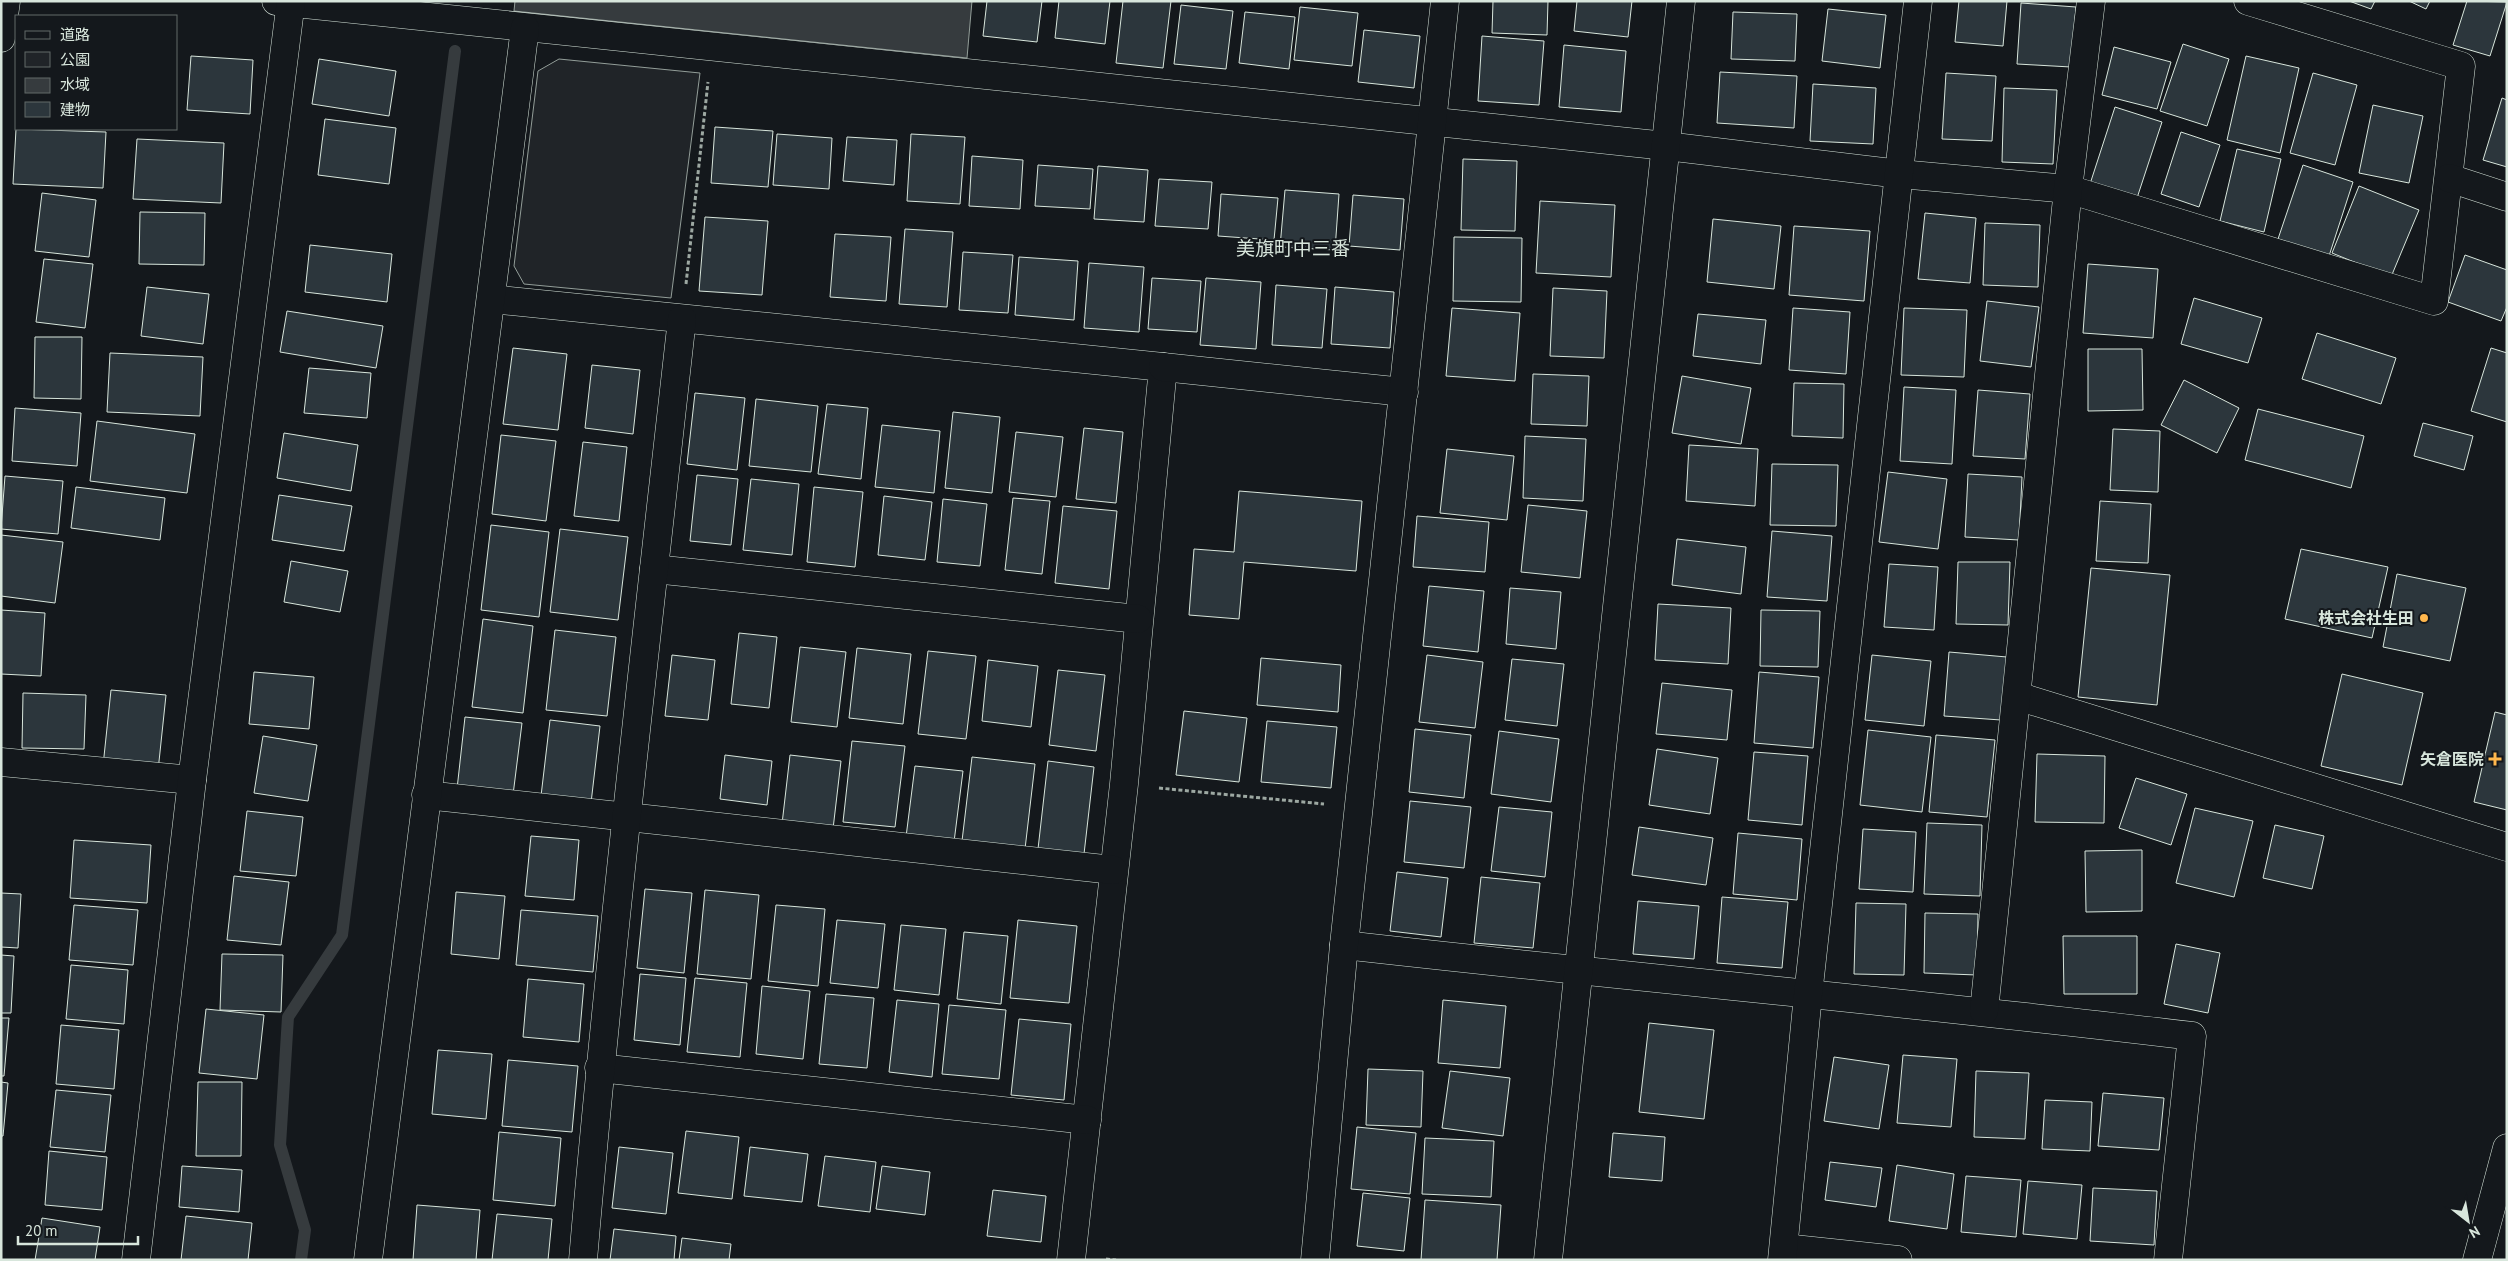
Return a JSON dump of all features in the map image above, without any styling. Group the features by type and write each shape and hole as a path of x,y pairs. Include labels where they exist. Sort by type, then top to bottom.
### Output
{"street":[{"path":"1,38 6,1"},
{"path":"1315,1260 1344,945 1446,1"},
{"path":"1548,1260 1681,1"},
{"path":"1898,1260 1783,1254 1808,995 1918,1"},
{"path":"1984,1011 2068,189 2091,1"},
{"path":"136,1260 286,2 1666,146 1900,174 2068,189 2434,300 2461,66 2248,1"},
{"path":"368,1260 525,28"},
{"path":"2449,178 2507,197"},
{"path":"491,299 682,320 1404,392"},
{"path":"583,1260 599,1068 682,320"},
{"path":"1071,1260 1124,784 1163,367"},
{"path":"654,569 1138,619"},
{"path":"2017,696 2507,847"},
{"path":"1,762 192,780"},
{"path":"426,795 1113,870"},
{"path":"1344,945 1579,972 1984,1011 2192,1036 2168,1260"},
{"path":"599,1068 1087,1120"},
{"path":"2477,1260 2507,1148"}],"path":[{"path":"682,320 709,78"},
{"path":"1124,784 1360,808"}],"green space":[{"path":"559,59 700,73 671,298 524,284 514,266 538,71"}],"water":[{"path":"515,1 972,1 967,58 514,11"}],"building":[{"path":"987,1 1042,1 1037,42 983,36"},
{"path":"1059,1 1110,1 1105,44 1055,38"},
{"path":"1123,1 1171,1 1163,68 1116,63"},
{"path":"1493,1 1548,1 1547,35 1492,33"},
{"path":"1577,1 1632,1 1628,37 1574,31"},
{"path":"1959,1 2007,1 2003,46 1955,42"},
{"path":"2349,1 2375,1 2371,9"},
{"path":"2409,1 2430,1 2426,9"},
{"path":"2467,1 2507,2 2490,56 2453,45"},
{"path":"2021,3 2076,7 2071,67 2017,64"},
{"path":"1181,5 1233,11 1226,69 1174,64"},
{"path":"1300,7 1358,13 1352,66 1294,60"},
{"path":"1828,9 1886,15 1880,68 1822,61"},
{"path":"1245,12 1295,17 1289,69 1239,63"},
{"path":"1733,12 1797,14 1795,61 1731,59"},
{"path":"1364,30 1420,36 1414,88 1358,82"},
{"path":"1482,36 1544,41 1539,105 1478,101"},
{"path":"2183,44 2229,59 2207,126 2160,111"},
{"path":"1564,45 1626,51 1621,112 1559,107"},
{"path":"2114,47 2171,62 2157,109 2102,95"},
{"path":"191,56 253,60 250,114 187,110"},
{"path":"2246,56 2299,68 2280,153 2227,140"},
{"path":"319,59 396,71 389,116 312,104"},
{"path":"1720,72 1797,76 1794,128 1717,123"},
{"path":"1946,73 1996,76 1992,141 1942,139"},
{"path":"2313,73 2357,85 2335,165 2290,153"},
{"path":"1813,84 1876,88 1873,144 1810,141"},
{"path":"2004,88 2057,90 2053,164 2002,162"},
{"path":"2502,98 2507,100 2507,167 2483,160"},
{"path":"2373,105 2423,116 2409,183 2359,173"},
{"path":"2115,107 2162,122 2137,198 2090,184"},
{"path":"325,119 396,128 389,184 318,175"},
{"path":"715,127 773,131 768,187 711,183"},
{"path":"16,130 106,132 103,188 13,184"},
{"path":"2181,132 2220,145 2199,207 2161,194"},
{"path":"777,134 832,138 829,189 773,185"},
{"path":"911,134 965,137 960,204 907,201"},
{"path":"847,137 897,140 894,185 843,181"},
{"path":"137,139 224,143 221,203 133,199"},
{"path":"2237,149 2281,159 2264,232 2220,221"},
{"path":"972,156 1023,160 1020,209 969,206"},
{"path":"1463,159 1517,161 1515,231 1461,230"},
{"path":"1038,165 1093,169 1090,209 1035,206"},
{"path":"2303,165 2353,182 2329,256 2278,239"},
{"path":"1098,166 1148,170 1144,222 1094,219"},
{"path":"1159,179 1212,182 1208,229 1155,226"},
{"path":"2359,186 2419,210 2391,277 2332,253"},
{"path":"1285,190 1339,194 1335,250 1280,247"},
{"path":"42,193 96,200 89,257 35,251"},
{"path":"1221,194 1278,198 1274,240 1218,236"},
{"path":"1353,195 1404,199 1400,250 1349,246"},
{"path":"1540,201 1615,205 1611,277 1536,273"},
{"path":"140,212 205,213 204,265 139,264"},
{"path":"1925,213 1976,218 1970,283 1918,279"},
{"path":"705,217 768,221 762,295 699,291"},
{"path":"1713,219 1781,226 1774,289 1707,282"},
{"path":"1985,223 2040,225 2038,287 1983,285"},
{"path":"1794,226 1870,231 1864,301 1789,295"},
{"path":"905,229 953,232 947,307 899,304"},
{"path":"835,234 891,237 886,301 830,297"},
{"path":"1454,237 1522,238 1521,302 1453,301"},
{"path":"310,245 392,254 387,302 305,292"},
{"path":"963,252 1013,255 1008,313 959,310"},
{"path":"2465,255 2507,270 2507,307 2501,321 2448,302"},
{"path":"1019,257 1078,261 1074,320 1015,315"},
{"path":"44,259 93,264 85,328 36,322"},
{"path":"1089,263 1144,267 1139,332 1084,328"},
{"path":"2088,264 2158,269 2153,338 2083,333"},
{"path":"1152,278 1201,281 1197,332 1148,329"},
{"path":"1206,278 1261,282 1256,349 1200,345"},
{"path":"1276,285 1327,289 1322,348 1272,345"},
{"path":"147,287 209,294 203,344 141,336"},
{"path":"1335,287 1394,292 1390,348 1331,344"},
{"path":"1553,288 1607,291 1604,358 1550,356"},
{"path":"2194,298 2262,318 2248,363 2181,344"},
{"path":"1987,301 2039,307 2031,367 1980,361"},
{"path":"1452,308 1520,313 1515,381 1446,376"},
{"path":"1793,308 1850,312 1846,374 1789,370"},
{"path":"1904,308 1967,310 1964,377 1901,375"},
{"path":"287,311 383,326 376,368 280,352"},
{"path":"1698,314 1766,320 1761,364 1693,356"},
{"path":"2317,333 2396,358 2381,404 2302,379"},
{"path":"35,337 82,337 81,399 34,398"},
{"path":"513,348 567,354 558,430 503,424"},
{"path":"2491,348 2507,353 2507,422 2471,411"},
{"path":"2088,349 2142,349 2143,410 2088,411"},
{"path":"110,353 203,357 200,416 107,412"},
{"path":"592,365 640,370 633,434 585,428"},
{"path":"309,368 371,373 367,418 304,413"},
{"path":"1533,374 1589,376 1587,426 1531,424"},
{"path":"1682,376 1751,388 1741,444 1672,433"},
{"path":"2184,380 2239,408 2217,453 2161,425"},
{"path":"1794,383 1844,384 1843,438 1792,436"},
{"path":"1904,387 1956,390 1952,464 1900,461"},
{"path":"1978,390 2030,394 2025,459 1973,456"},
{"path":"695,393 745,398 737,470 687,464"},
{"path":"756,399 818,406 811,472 749,466"},
{"path":"827,404 868,408 861,479 818,474"},
{"path":"15,408 81,413 77,466 12,461"},
{"path":"2258,409 2364,436 2351,488 2245,460"},
{"path":"953,412 1000,417 992,493 945,488"},
{"path":"97,421 195,434 187,493 90,481"},
{"path":"2423,423 2473,436 2464,470 2414,456"},
{"path":"882,425 940,431 934,493 875,487"},
{"path":"1084,428 1123,432 1116,503 1076,499"},
{"path":"2113,429 2160,431 2158,492 2110,490"},
{"path":"1016,432 1063,437 1056,497 1009,492"},
{"path":"284,433 358,445 351,491 277,478"},
{"path":"501,435 556,441 546,521 492,514"},
{"path":"1525,436 1586,439 1583,501 1523,498"},
{"path":"583,442 627,447 619,521 574,516"},
{"path":"1689,445 1758,449 1755,506 1686,501"},
{"path":"1447,449 1514,456 1507,520 1440,513"},
{"path":"1772,464 1838,465 1836,526 1770,525"},
{"path":"1888,472 1947,479 1938,549 1879,542"},
{"path":"1968,474 2022,477 2019,540 1965,537"},
{"path":"697,475 738,479 731,545 690,541"},
{"path":"5,476 63,481 58,534 1,529"},
{"path":"751,479 799,484 792,555 743,550"},
{"path":"76,487 165,498 160,540 71,528"},
{"path":"814,487 863,492 855,567 807,562"},
{"path":"1239,491 1362,501 1356,571 1244,562 1239,619 1189,615 1194,549 1234,552"},
{"path":"279,495 352,506 344,551 272,540"},
{"path":"884,496 932,502 925,560 878,555"},
{"path":"1013,498 1050,501 1042,574 1005,570"},
{"path":"943,499 987,504 980,566 937,562"},
{"path":"2100,501 2151,504 2148,563 2096,561"},
{"path":"1528,505 1587,511 1580,578 1521,572"},
{"path":"1063,506 1117,511 1109,589 1055,583"},
{"path":"1417,516 1489,522 1485,572 1413,567"},
{"path":"491,525 549,532 539,617 481,610"},
{"path":"560,529 628,537 618,620 550,612"},
{"path":"1772,531 1832,536 1827,601 1767,597"},
{"path":"1,535 63,542 55,603 1,596"},
{"path":"1677,539 1746,547 1741,594 1672,585"},
{"path":"2301,549 2388,567 2372,638 2285,619"},
{"path":"291,561 348,571 340,612 284,602"},
{"path":"1958,562 2010,562 2008,625 1956,624"},
{"path":"1889,564 1938,567 1934,630 1884,627"},
{"path":"2091,568 2170,575 2157,705 2078,697"},
{"name":"株式会社生田","path":"2397,574 2466,588 2450,661 2383,647"},
{"path":"1429,586 1484,591 1478,652 1423,646"},
{"path":"1510,588 1561,592 1556,649 1506,644"},
{"path":"1658,604 1731,608 1728,664 1655,660"},
{"path":"1,610 45,613 41,676 1,674"},
{"path":"1761,610 1820,611 1818,667 1760,666"},
{"path":"483,619 533,626 523,713 472,707"},
{"path":"555,630 616,637 607,716 546,710"},
{"path":"739,633 777,637 769,708 731,704"},
{"path":"800,647 846,652 837,727 791,722"},
{"path":"857,648 911,654 903,724 849,718"},
{"path":"928,651 976,656 966,739 918,734"},
{"path":"1949,652 2007,657 2001,720 1944,716"},
{"path":"672,655 715,660 708,720 665,716"},
{"path":"1427,655 1483,662 1475,728 1419,722"},
{"path":"1872,655 1931,661 1924,726 1865,720"},
{"path":"1261,658 1341,665 1338,712 1257,705"},
{"path":"1512,659 1564,664 1557,726 1505,720"},
{"path":"988,660 1038,666 1031,727 982,721"},
{"path":"1058,670 1105,675 1096,751 1049,745"},
{"path":"254,672 314,677 309,729 249,724"},
{"path":"1759,672 1819,677 1813,748 1754,743"},
{"path":"2342,674 2423,693 2402,785 2321,766"},
{"path":"1662,683 1732,690 1727,740 1656,734"},
{"path":"111,690 166,695 158,771 103,766"},
{"path":"23,693 86,695 84,749 22,748"},
{"path":"1184,711 1247,718 1239,782 1176,775"},
{"name":"矢倉医院","path":"2495,712 2507,715 2507,810 2474,802"},
{"path":"465,717 522,723 513,795 457,789"},
{"path":"550,720 600,726 591,803 541,796"},
{"path":"1267,721 1337,727 1331,788 1261,782"},
{"path":"1415,729 1471,735 1464,798 1409,792"},
{"path":"1868,730 1931,737 1922,812 1860,805"},
{"path":"1499,731 1559,739 1551,802 1491,794"},
{"path":"1936,735 1995,740 1987,817 1929,812"},
{"path":"263,736 317,745 308,801 254,793"},
{"path":"852,741 905,746 895,827 843,822"},
{"path":"1657,749 1718,758 1710,814 1649,805"},
{"path":"1754,752 1808,756 1802,825 1748,820"},
{"path":"2037,754 2105,756 2104,823 2035,822"},
{"path":"725,755 772,761 767,805 720,799"},
{"path":"790,755 841,761 833,829 782,824"},
{"path":"972,757 1035,764 1025,849 962,841"},
{"path":"1048,761 1094,767 1084,854 1038,849"},
{"path":"915,766 963,771 954,842 906,837"},
{"path":"2136,778 2187,794 2171,845 2119,828"},
{"path":"1410,801 1471,807 1464,868 1404,862"},
{"path":"1499,807 1552,812 1545,877 1491,871"},
{"path":"2195,808 2253,821 2234,897 2176,883"},
{"path":"247,811 303,817 296,876 240,871"},
{"path":"1927,823 1982,825 1980,896 1924,894"},
{"path":"2275,825 2324,836 2312,889 2263,878"},
{"path":"1639,827 1713,838 1706,885 1632,875"},
{"path":"1863,829 1916,832 1913,892 1859,889"},
{"path":"1738,833 1802,839 1797,900 1733,894"},
{"path":"531,836 579,840 574,900 525,896"},
{"path":"74,840 151,845 147,903 70,898"},
{"path":"2142,850 2142,911 2086,912 2085,851"},
{"path":"1397,872 1448,878 1441,937 1390,931"},
{"path":"234,876 289,882 281,945 227,940"},
{"path":"1481,877 1540,883 1533,948 1474,943"},
{"path":"645,889 692,893 684,973 637,968"},
{"path":"705,890 759,895 751,979 697,974"},
{"path":"456,892 505,896 499,959 451,954"},
{"path":"1,893 21,894 18,948 1,947"},
{"path":"1722,897 1788,902 1782,968 1717,963"},
{"path":"1638,901 1699,906 1694,959 1633,954"},
{"path":"1856,903 1906,904 1904,975 1854,974"},
{"path":"74,905 138,910 133,965 69,960"},
{"path":"776,905 825,909 818,986 768,981"},
{"path":"521,910 598,916 593,972 516,965"},
{"path":"1925,913 1978,914 1977,975 1924,973"},
{"path":"837,920 885,924 878,988 830,983"},
{"path":"1018,920 1077,926 1069,1003 1010,998"},
{"path":"901,925 946,929 939,995 894,990"},
{"path":"964,932 1008,936 1001,1004 957,999"},
{"path":"2063,936 2137,936 2137,994 2064,994"},
{"path":"2176,944 2220,953 2208,1013 2164,1004"},
{"path":"222,954 283,955 281,1012 220,1010"},
{"path":"1,955 14,956 11,1013 1,1013"},
{"path":"71,965 128,970 124,1024 66,1019"},
{"path":"640,974 686,978 680,1045 634,1040"},
{"path":"695,978 747,983 740,1057 687,1052"},
{"path":"528,979 584,984 579,1042 523,1037"},
{"path":"762,986 810,991 803,1059 756,1054"},
{"path":"826,994 874,998 867,1068 819,1064"},
{"path":"897,1000 939,1004 932,1077 889,1072"},
{"path":"1443,1000 1506,1006 1500,1068 1438,1063"},
{"path":"949,1005 1006,1010 999,1079 942,1074"},
{"path":"206,1009 264,1015 257,1079 199,1073"},
{"path":"1,1018 9,1018 4,1076 1,1076"},
{"path":"1019,1019 1071,1024 1064,1100 1011,1095"},
{"path":"1649,1023 1714,1030 1704,1119 1639,1112"},
{"path":"61,1025 119,1030 114,1089 56,1084"},
{"path":"438,1050 492,1054 486,1119 432,1114"},
{"path":"1903,1055 1957,1059 1951,1127 1897,1123"},
{"path":"1834,1057 1889,1065 1879,1129 1824,1121"},
{"path":"508,1060 578,1066 572,1132 502,1126"},
{"path":"1368,1069 1423,1071 1421,1127 1366,1125"},
{"path":"1450,1071 1510,1078 1503,1136 1442,1128"},
{"path":"1976,1071 2029,1073 2025,1139 1974,1137"},
{"path":"1,1082 8,1083 3,1136 1,1136"},
{"path":"198,1082 242,1082 241,1156 196,1156"},
{"path":"56,1090 111,1095 105,1152 50,1147"},
{"path":"2103,1093 2164,1098 2159,1150 2098,1146"},
{"path":"2045,1100 2092,1102 2090,1151 2042,1149"},
{"path":"1357,1127 1416,1133 1410,1194 1351,1189"},
{"path":"686,1131 739,1137 732,1199 678,1193"},
{"path":"499,1132 561,1138 555,1206 493,1200"},
{"path":"1613,1133 1665,1137 1662,1181 1609,1177"},
{"path":"1425,1138 1494,1141 1491,1197 1422,1194"},
{"path":"619,1147 673,1153 666,1214 612,1208"},
{"path":"750,1147 808,1154 802,1202 744,1196"},
{"path":"49,1151 107,1157 102,1210 45,1205"},
{"path":"825,1156 876,1162 870,1212 818,1206"},
{"path":"1830,1162 1882,1168 1876,1207 1825,1200"},
{"path":"1897,1165 1954,1174 1947,1229 1889,1221"},
{"path":"182,1166 242,1170 239,1212 179,1207"},
{"path":"882,1166 930,1172 925,1215 876,1209"},
{"path":"1966,1176 2021,1180 2016,1237 1961,1232"},
{"path":"2028,1181 2082,1185 2077,1239 2023,1234"},
{"path":"2093,1188 2157,1191 2154,1245 2090,1241"},
{"path":"993,1190 1046,1196 1041,1242 987,1236"},
{"path":"1363,1193 1410,1198 1404,1251 1357,1246"},
{"path":"1425,1200 1501,1205 1497,1260 1421,1260"},
{"path":"417,1205 480,1210 476,1260 413,1260"},
{"path":"497,1214 552,1219 548,1260 492,1260"},
{"path":"186,1216 252,1223 248,1260 181,1260"},
{"path":"42,1218 100,1227 95,1260 35,1260"},
{"path":"614,1229 676,1236 674,1260 610,1260"},
{"path":"682,1238 731,1244 729,1260 679,1260"}],"waterway":[{"path":"301,1260 305,1230 280,1145 288,1017 342,935 455,51"}],"place":[{"name":"株式会社生田","path":"2424,618"},
{"name":"矢倉医院","path":"2495,759"}],"district":[{"name":"美旗町中三番","path":"1293,248"}]}
